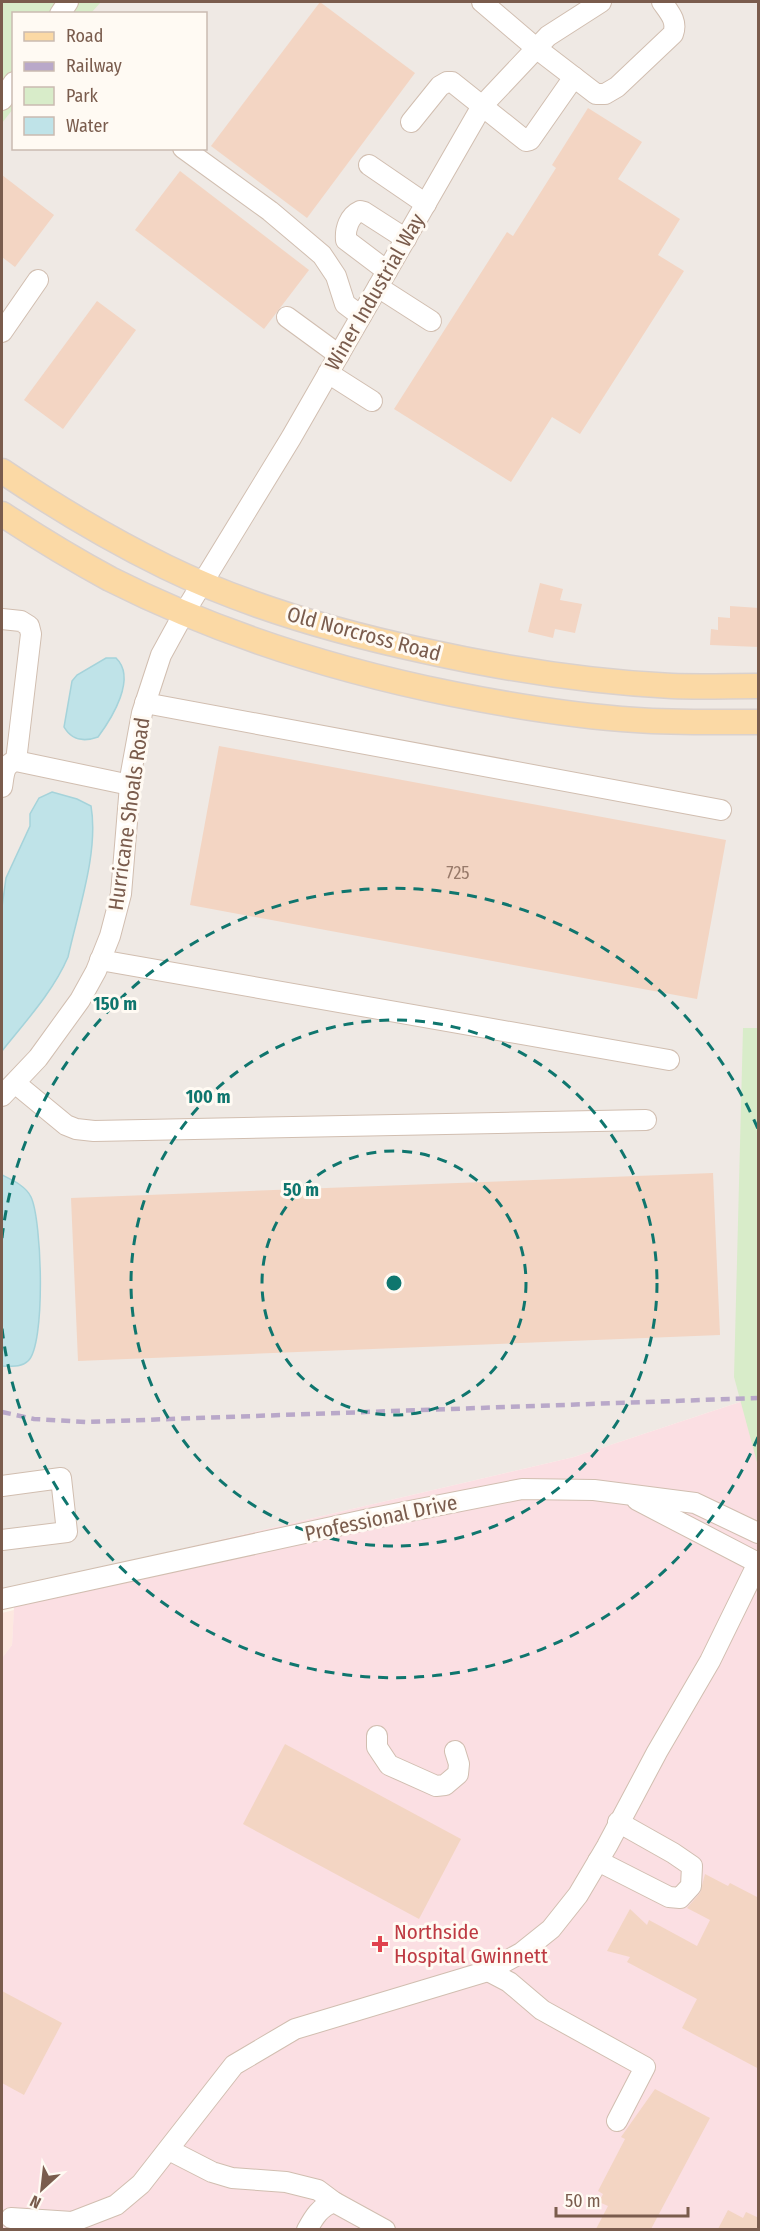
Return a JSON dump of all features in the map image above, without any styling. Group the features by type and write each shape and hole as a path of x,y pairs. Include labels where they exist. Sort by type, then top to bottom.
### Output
{"main road":[{"name":"Old Norcross Road","path":"2,471 40,497 110,538 201,582 324,628 474,662 581,679 673,686 759,686"},
{"name":"Old Norcross Road","path":"2,514 110,578 184,613 259,643 344,669 491,702 564,713 636,720 759,722"}],"street":[{"path":"482,2 536,48 596,94 605,94 617,87 673,34 675,22 662,2"},
{"name":"Winer Industrial Way","path":"184,613 291,438 482,106 548,36 601,2"},
{"path":"411,123 440,86 452,82 526,141 530,140 574,77"},
{"path":"2,100 12,85"},
{"path":"186,150 270,211 322,255 336,276 345,304 361,316"},
{"path":"369,165 426,204"},
{"path":"406,239 360,211 352,216 345,233 346,240 382,279 431,321"},
{"path":"2,332 38,280"},
{"path":"287,317 339,355"},
{"path":"328,373 372,401"},
{"name":"Hurricane Shoals Road","path":"8,1090 38,1058 80,1000 110,936 121,894 136,742 145,703 161,655 184,613"},
{"path":"2,619 21,621 29,626 31,634 10,762 5,767 2,787"},
{"path":"145,703 721,810"},
{"path":"11,753 130,785"},
{"path":"100,960 669,1060"},
{"path":"8,1090 66,1125 76,1129 94,1131 646,1120"},
{"path":"2,1486 61,1478 67,1532 2,1540"},
{"name":"Professional Drive","path":"2,1599 369,1519 522,1489 567,1488 695,1503 759,1533"},
{"path":"10,2220 68,2226 116,2205 141,2184 234,2065 295,2029 488,1971 521,1953 551,1929 578,1895 598,1861 710,1661 758,1563 627,1494"},
{"path":"377,1736 377,1748 389,1765 436,1786 445,1785 458,1774 459,1764 455,1751"},
{"path":"598,1861 669,1897 680,1898 691,1886 692,1866 618,1822"},
{"path":"488,1971 509,1982 542,2010 645,2067 617,2121"},
{"path":"169,2150 212,2172 232,2178 267,2179 318,2190 334,2202 385,2229"},
{"path":"308,2229 315,2216 325,2205 334,2202"}],"shaded area":[{"path":"2,2 758,2 758,1396 574,1457 2,1591"},
{"name":"Northside Hospital Gwinnett","path":"758,1396 758,2229 2,2229 2,1658 12,1645 15,1588 574,1457"},
{"path":"14,1610 12,1645 2,1658 2,1613"}],"green space":[{"path":"2,2 101,2 92,12 12,12 12,110 2,123"},
{"path":"743,1028 758,1028 758,1466 734,1377"}],"water":[{"path":"106,658 116,658 122,666 124,676 120,698 98,737 88,740 75,738 64,727 72,681 77,675"},
{"path":"52,792 77,799 91,806 93,824 90,862 68,957 62,970 38,1006 2,1051 2,907 6,878 30,826 30,814 39,798"},
{"path":"2,1175 22,1187 31,1197 35,1210 40,1255 38,1332 34,1350 28,1361 16,1366 2,1366"}],"building":[{"path":"320,2 415,73 307,218 211,146"},
{"path":"588,108 642,142 618,179 680,219 658,255 684,271 580,434 552,417 511,482 394,409 507,232 513,236 556,168 552,165"},
{"path":"180,171 309,270 264,329 135,230"},
{"path":"2,175 54,215 15,267 2,257"},
{"path":"97,301 136,330 63,429 24,400"},
{"path":"540,583 563,589 560,600 582,604 575,633 555,629 553,638 528,632"},
{"path":"730,606 759,608 759,647 710,645 711,629 718,630 718,617 730,618"},
{"path":"219,746 726,840 697,999 190,905"},
{"path":"713,1173 720,1335 78,1361 71,1198"},
{"path":"285,1744 461,1839 419,1919 243,1824"},
{"path":"705,1874 728,1886 730,1883 759,1898 759,2069 682,2028 697,1999 627,1962 630,1957 607,1951 630,1909 647,1925 649,1920 697,1946 710,1920 687,1908 700,1893"},
{"path":"2,1991 62,2023 24,2095 2,2083"},
{"path":"655,2089 710,2118 651,2229 596,2229 608,2206 599,2202 603,2194 598,2191 625,2139 621,2137"},
{"path":"728,2210 743,2218 746,2212 759,2218 759,2229 718,2229"}],"railway":[{"path":"2,1412 34,1419 86,1422 758,1398"}],"place":[{"name":"Northside Hospital Gwinnett","path":"380,1944"}]}
